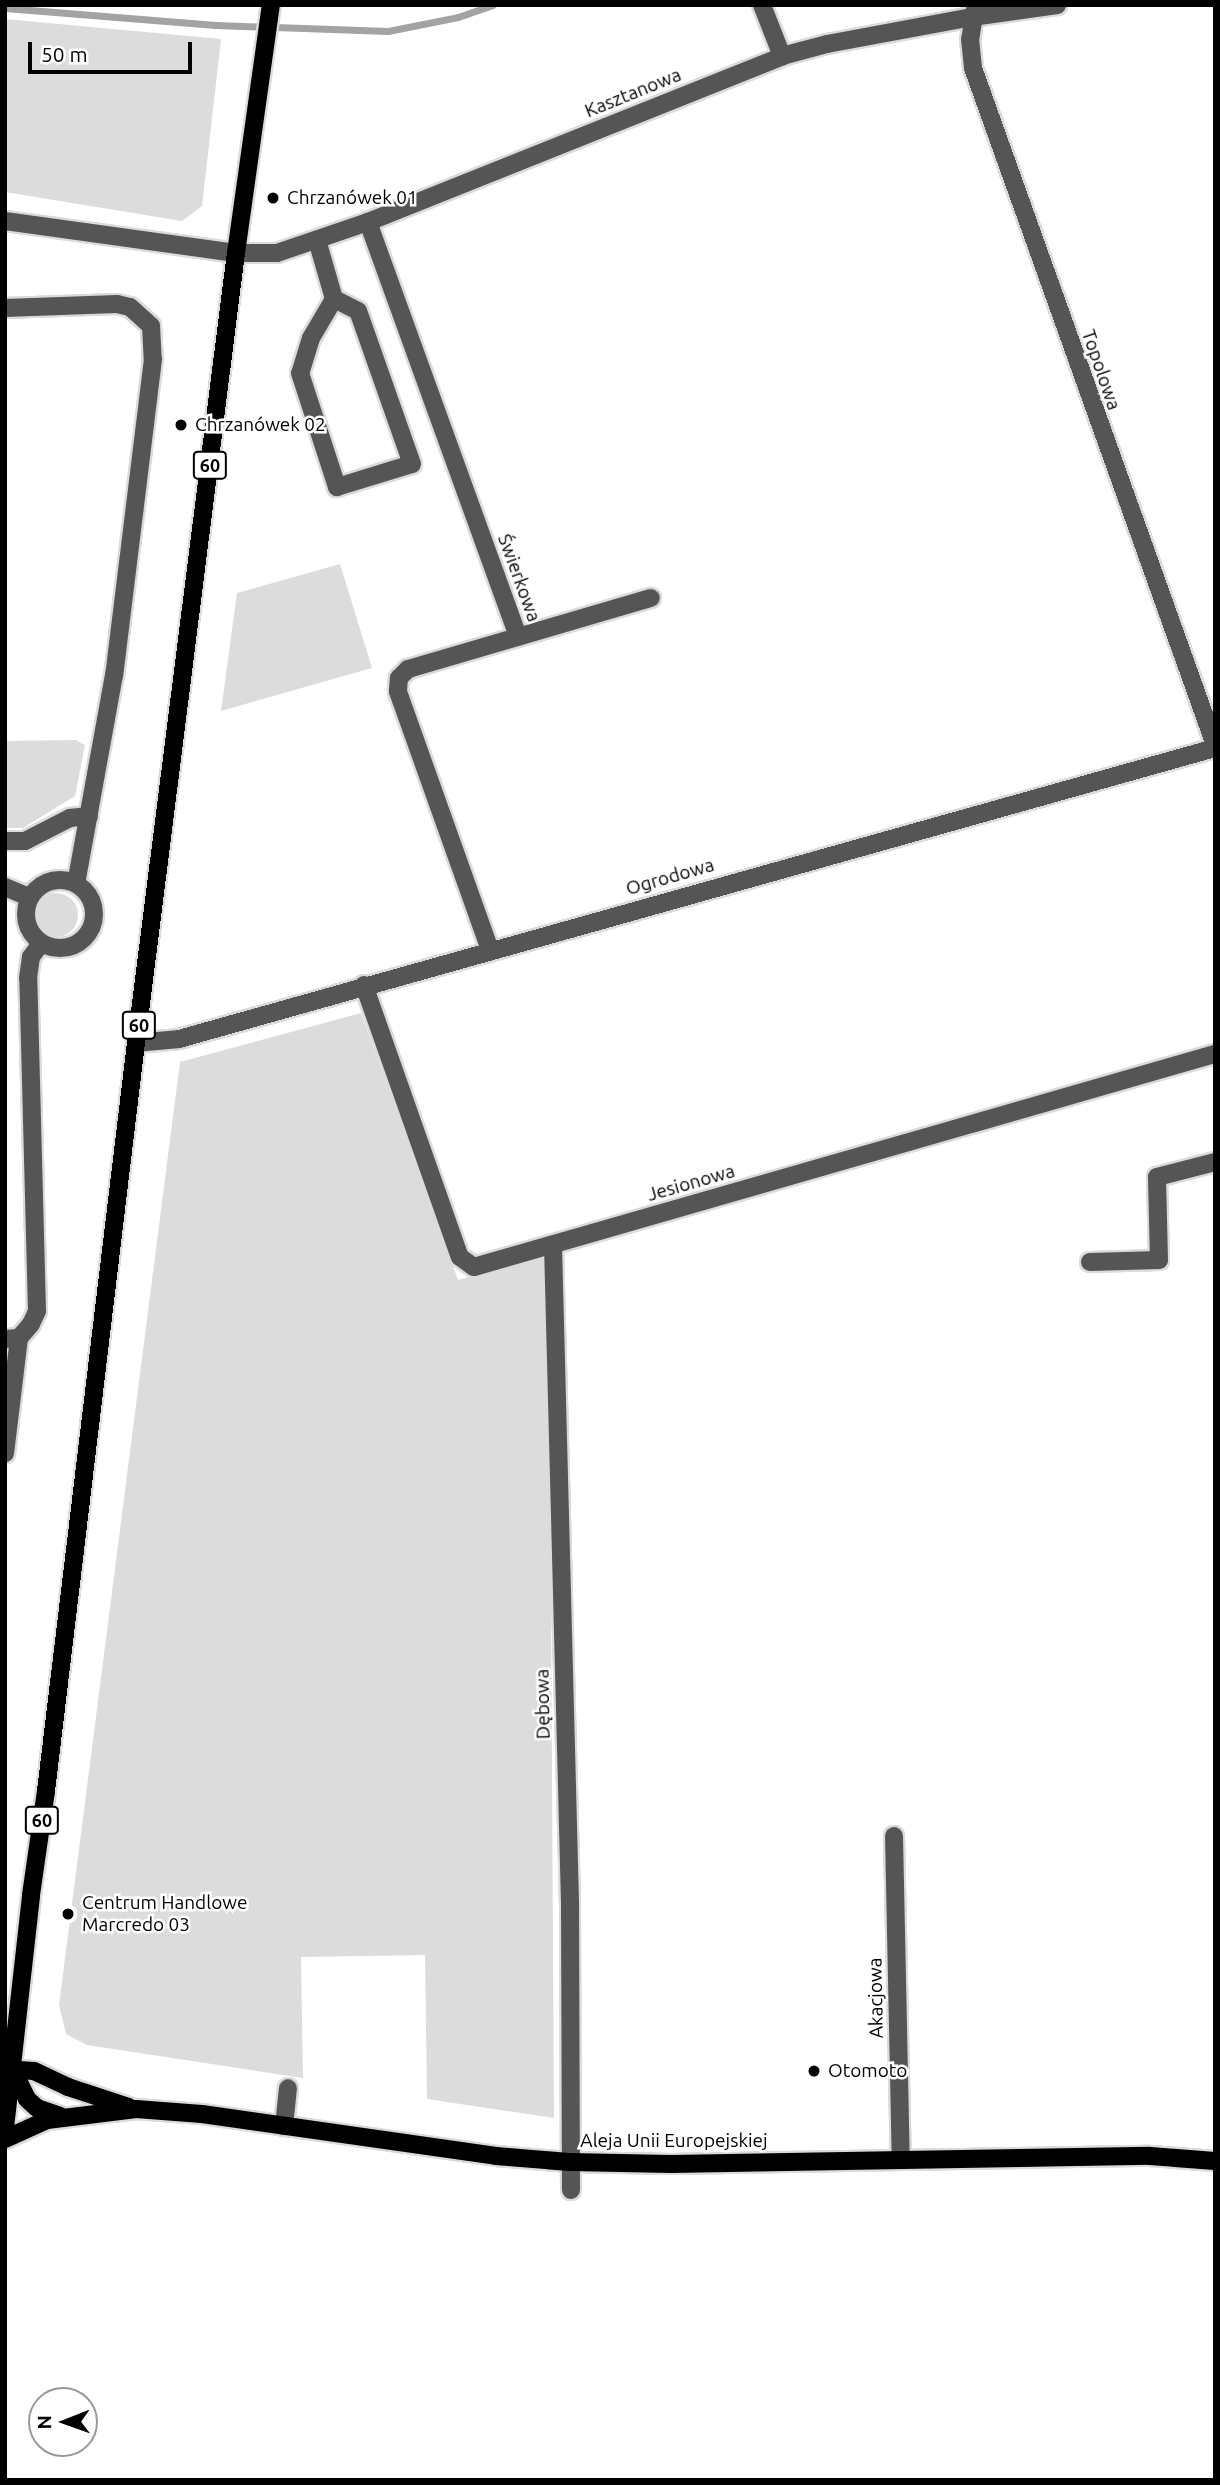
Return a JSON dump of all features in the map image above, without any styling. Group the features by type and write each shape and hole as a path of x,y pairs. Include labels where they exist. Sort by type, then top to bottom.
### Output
{"main road":[{"name":"60","path":"5,2128 9,2068 136,1044 236,253 271,6"},
{"name":"Aleja Unii Europejskiej","path":"9,2068 34,2071 68,2087 136,2109 284,2126 496,2157 671,2164 1150,2156 1215,2161"},
{"path":"9,2068 27,2099 37,2108 63,2117"},
{"name":"Aleja Unii Europejskiej","path":"5,2139 47,2119 136,2109"}],"street":[{"path":"762,5 782,56"},
{"name":"Kasztanowa","path":"5,221 236,253 277,253 368,222 782,56 974,11 1057,5"},
{"name":"Topolowa","path":"974,11 970,39 972,68 1215,746"},
{"name":"Świerkowa","path":"368,222 518,637 408,669 399,678 398,691 490,950"},
{"path":"317,240 334,299 311,338 300,373 337,487 412,464 358,311 334,299"},
{"path":"5,308 117,303 131,307 151,326 151,372 114,675 76,884"},
{"path":"518,637 651,598"},
{"name":"Ogrodowa","path":"136,1044 179,1039 1215,746"},
{"path":"5,841 25,841 70,818 89,816"},
{"path":"64,879 76,884 87,892 93,905 94,919 89,932 80,942 68,948 54,948 41,943 29,931 25,914 29,897 38,887 50,881 64,879"},
{"path":"5,887 29,897"},
{"path":"5,1453 12,1338 31,1324 37,1311 28,978 31,957 41,943"},
{"name":"Jesionowa","path":"364,985 460,1257 474,1267 1215,1054"},
{"path":"1090,1262 1159,1261 1157,1177 1215,1162"},
{"name":"Dębowa","path":"553,1245 570,1905 570,2190"},
{"name":"Akacjowa","path":"894,1836 901,2160"},
{"path":"284,2126 288,2088"}],"shaded area":[{"path":"5,19 221,39 202,206 182,221 5,192"},
{"path":"340,564 372,668 221,711 237,593"},
{"path":"76,740 85,745 75,796 23,828 5,828 5,741"},
{"path":"56,893 65,894 72,899 77,906 77,924 72,931 65,936 56,937 47,936 40,931 35,924 34,915 35,906 40,899 47,894"},
{"path":"361,1013 458,1280 549,1255 554,2118 427,2099 425,1955 301,1957 303,2078 87,2045 66,2034 59,2005 180,1062"}],"waterway":[{"path":"5,8 215,25 388,31 458,17 492,5"}],"place":[{"name":"Chrzanówek 01","path":"273,198"},
{"name":"Chrzanówek 02","path":"181,425"},
{"name":"Centrum Handlowe Marcredo 03","path":"68,1914"},
{"name":"Otomoto","path":"814,2071"}]}
